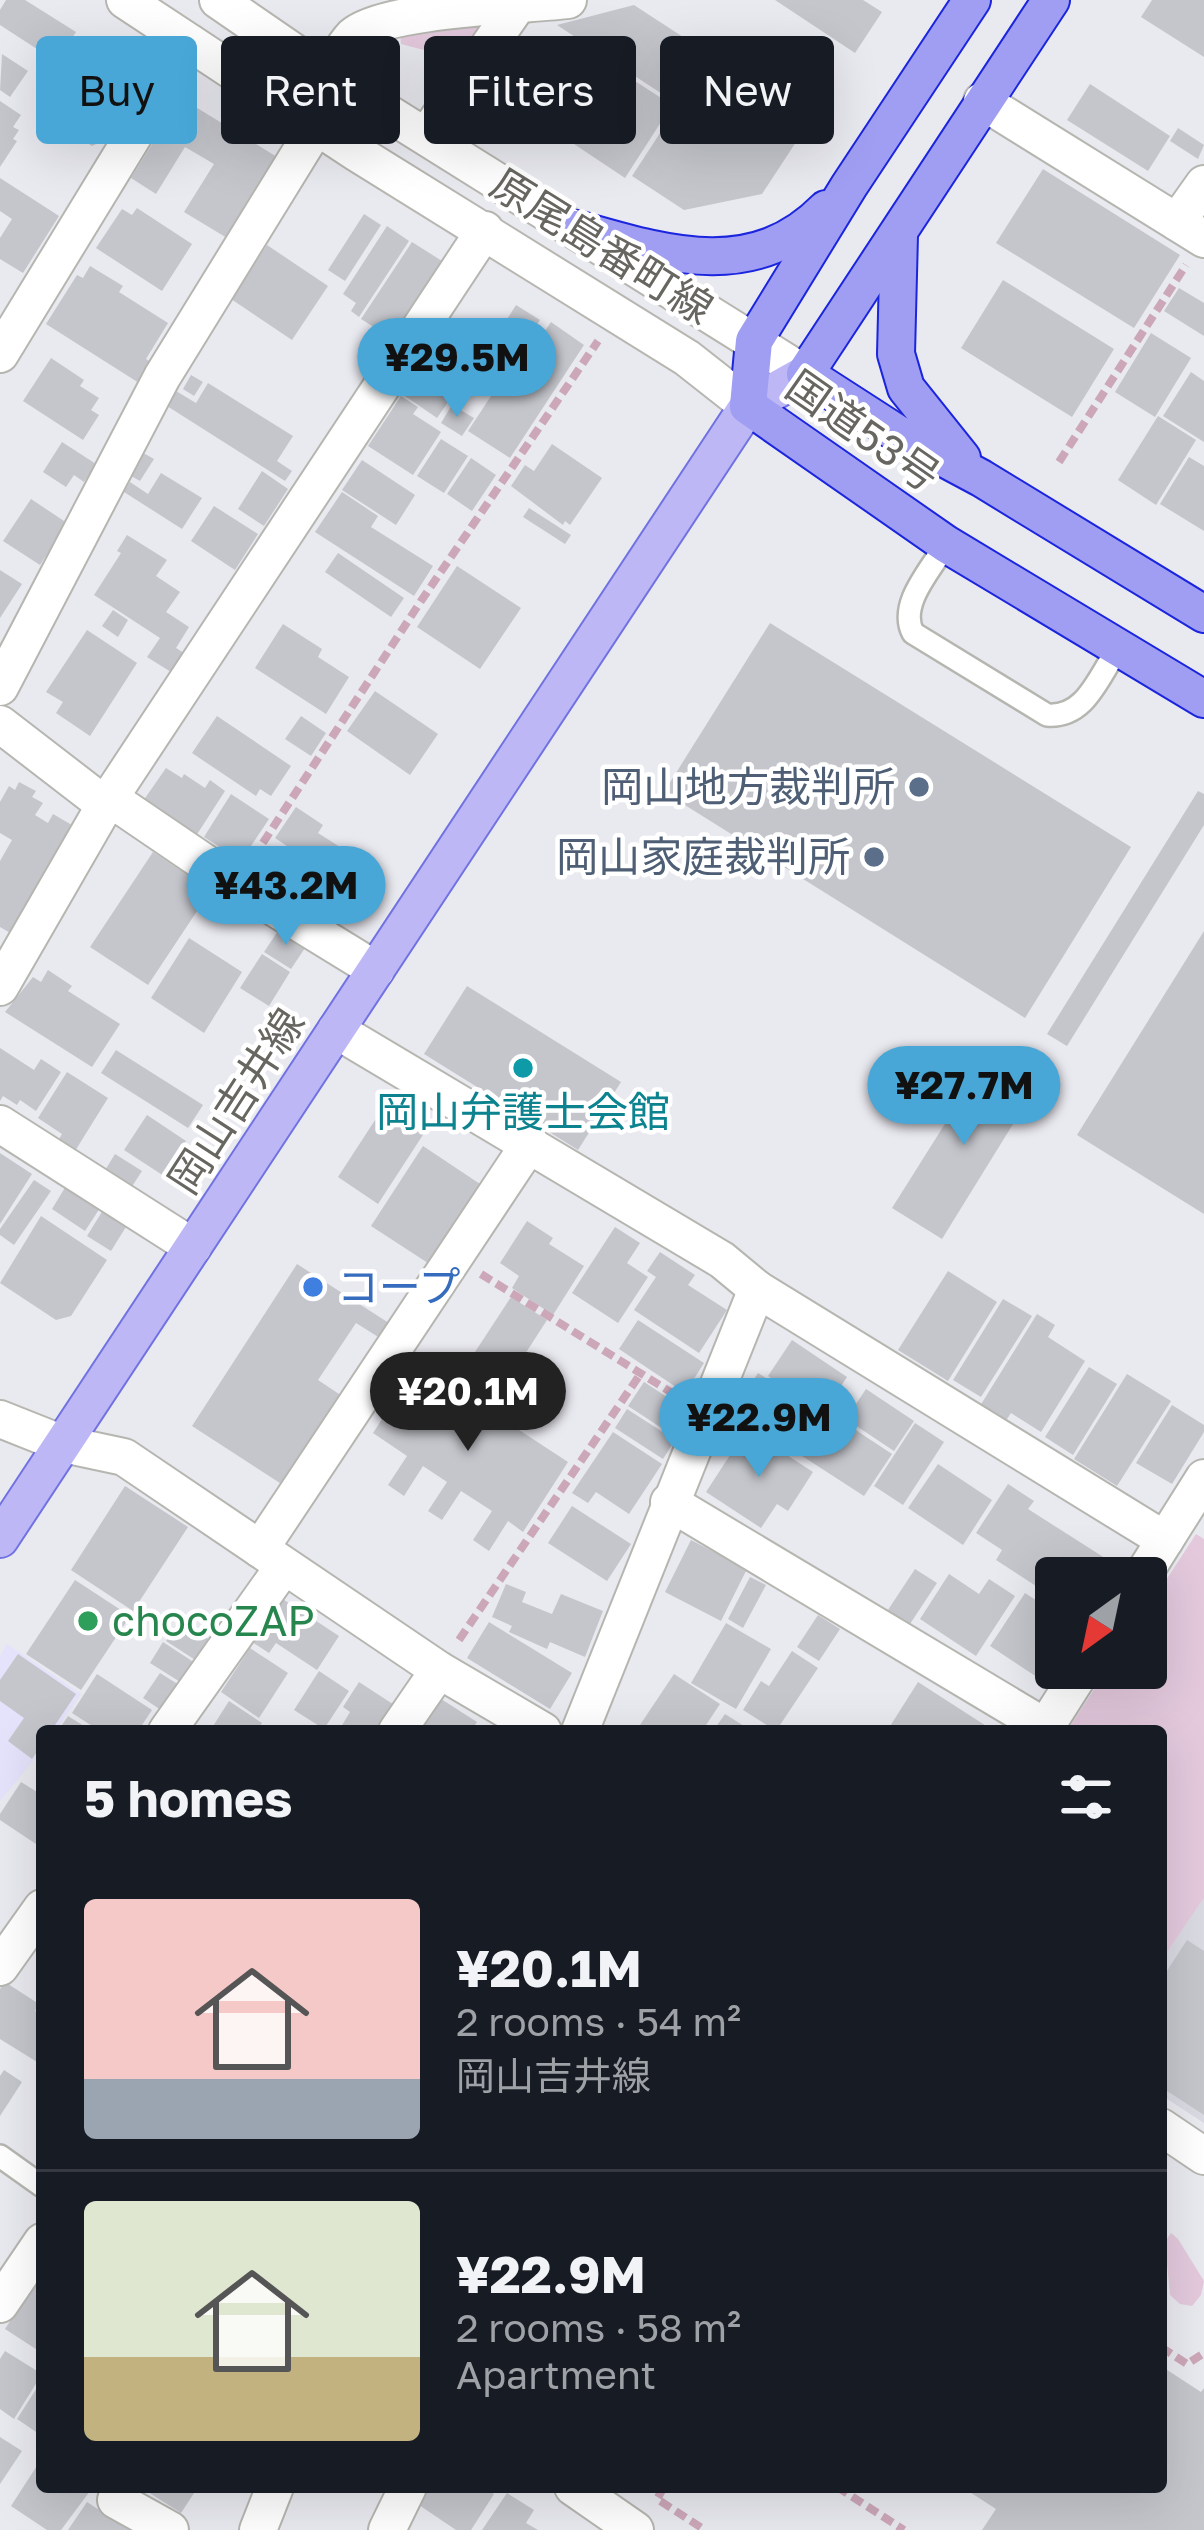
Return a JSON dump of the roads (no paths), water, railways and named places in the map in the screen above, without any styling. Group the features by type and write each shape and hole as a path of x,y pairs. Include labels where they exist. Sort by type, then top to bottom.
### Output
{"highway":[{"name":"国道53号","path":"972,0 754,341 748,406 946,544 1204,699"},
{"name":"国道53号","path":"1051,0 805,374 1204,614"},
{"path":"577,230 673,256 736,258 807,229 849,186"},
{"path":"900,230 894,322 896,354 906,388 981,478"}],"main road":[{"name":"岡山吉井線","path":"0,1539 748,406 805,374"}],"street":[{"name":"原尾島番町線","path":"125,0 178,36"},
{"name":"原尾島番町線","path":"218,0 270,36"},
{"path":"353,36 390,21 467,8 568,0"},
{"path":"496,36 519,3"},
{"path":"982,101 1195,233 1204,184"},
{"path":"0,354 129,144"},
{"path":"0,687 162,377 306,144"},
{"name":"原尾島番町線","path":"344,144 687,358 748,406"},
{"name":"原尾島番町線","path":"439,144 805,374"},
{"path":"0,987 108,802 485,230"},
{"path":"0,724 108,802 376,970"},
{"path":"336,1030 722,1260 757,1289 1165,1540"},
{"path":"0,1124 193,1247"},
{"path":"171,1725 454,1257 530,1143"},
{"path":"582,1725 757,1289"},
{"path":"0,1419 63,1444 124,1457 439,1670 533,1725"},
{"path":"1154,1557 1204,1478"},
{"path":"669,1502 1037,1725"},
{"path":"401,1725 439,1670"},
{"path":"1047,1725 1070,1689"},
{"path":"0,1967 36,1916"},
{"path":"1167,2131 1204,2156"},
{"path":"0,2304 36,2251"},
{"path":"258,2530 273,2493"},
{"path":"387,2530 405,2493"},
{"path":"582,2493 634,2530"},
{"path":"116,2500 170,2530"}],"lane":[{"path":"946,544 908,607 906,619 913,633 1047,715 1065,716 1078,710 1118,647"},
{"path":"0,2156 36,2182"}],"place":[{"name":"岡山地方裁判所","path":"919,787"},
{"name":"岡山家庭裁判所","path":"874,857"},
{"name":"岡山弁護士会館","path":"523,1068"},
{"name":"コープ","path":"313,1287"},
{"name":"chocoZAP","path":"88,1621"}]}
